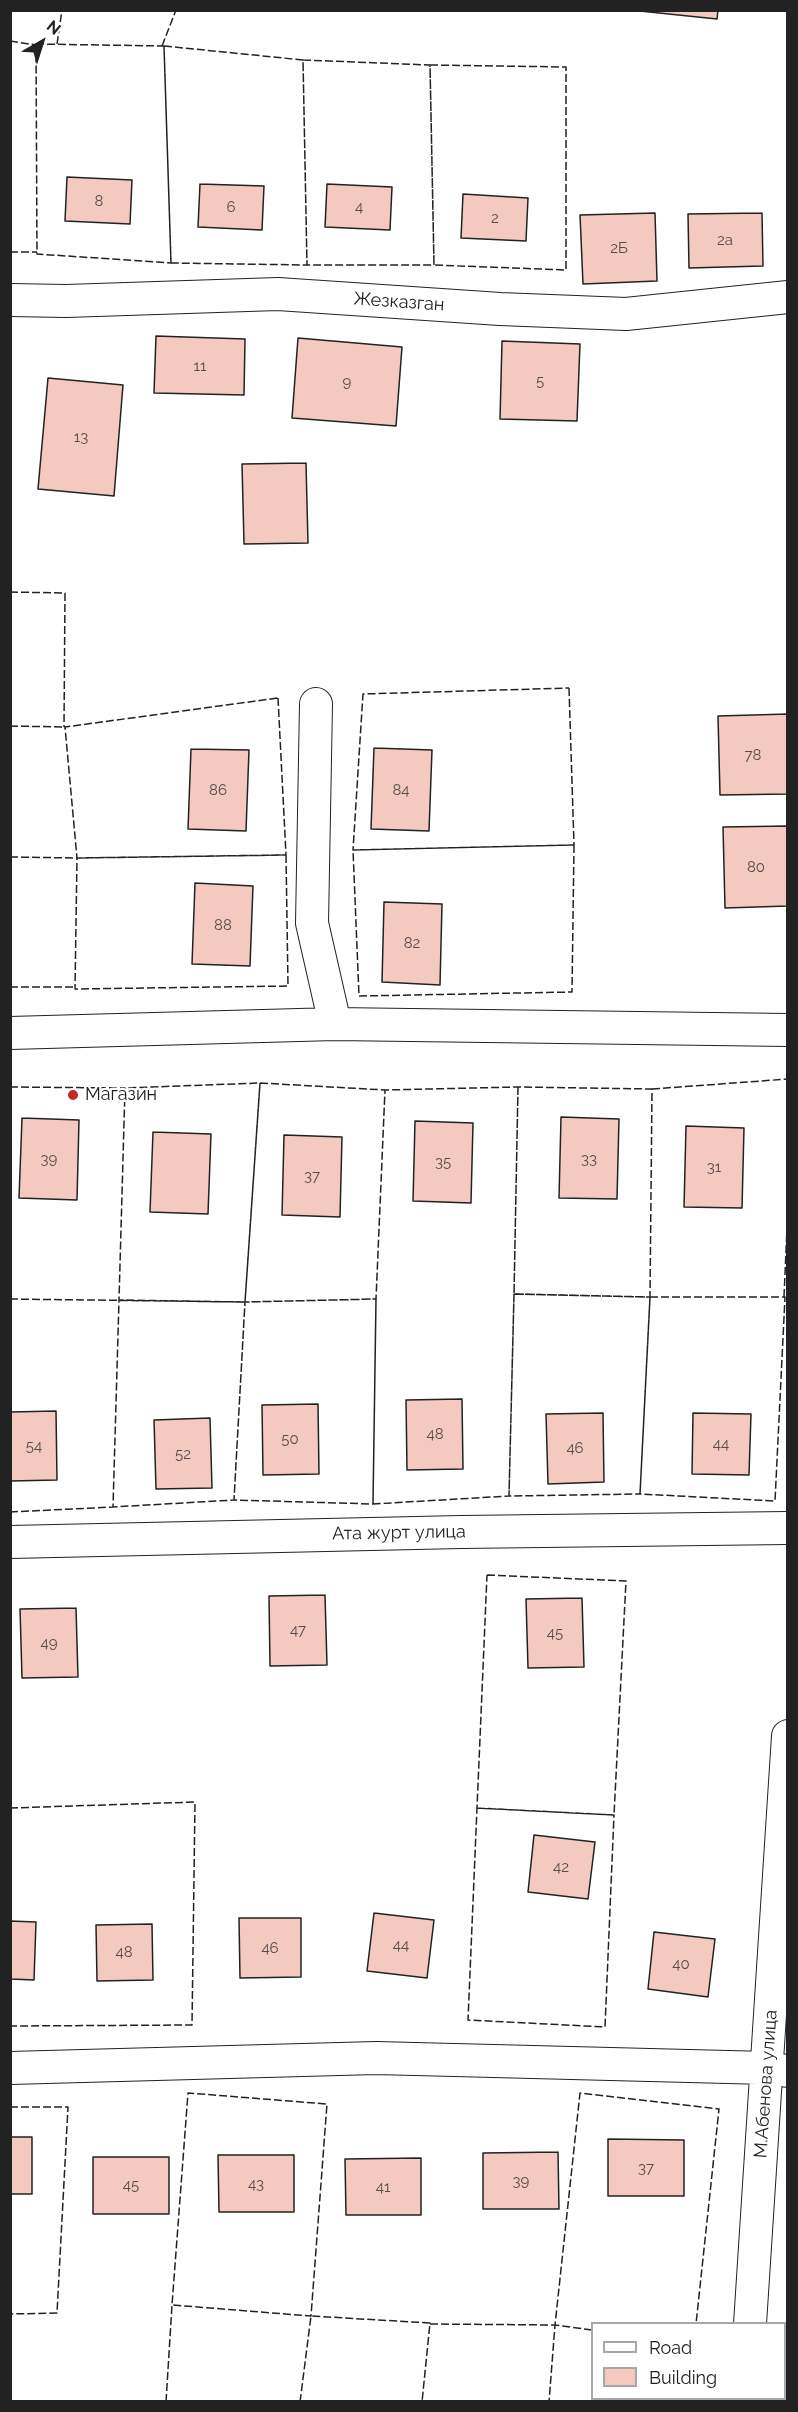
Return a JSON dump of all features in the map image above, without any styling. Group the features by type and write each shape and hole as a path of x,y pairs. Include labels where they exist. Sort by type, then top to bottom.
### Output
{"street":[{"name":"Жезказган","path":"10,300 66,301 278,294 500,309 626,314 788,297"},
{"path":"316,704 312,923 335,1024"},
{"path":"10,1033 335,1024 788,1030"},
{"name":"Ата журт улица","path":"10,1542 461,1532 788,1528"},
{"name":"М.Абенова улица","path":"750,2322 777,2069 781,1812 788,1736"},
{"path":"10,2068 376,2058 777,2069"}],"building":[{"path":"630,10 718,10 717,19"},
{"path":"67,177 132,180 130,224 65,221"},
{"path":"200,184 264,186 262,230 198,227"},
{"path":"327,184 392,187 390,230 325,227"},
{"path":"463,194 528,198 526,241 461,238"},
{"path":"655,213 657,281 583,284 580,215"},
{"path":"762,213 763,266 689,268 688,214"},
{"path":"156,336 245,339 244,395 154,393"},
{"path":"298,338 402,347 396,426 292,418"},
{"path":"502,341 580,344 577,421 500,419"},
{"path":"48,378 123,385 114,496 38,489"},
{"path":"306,463 308,543 244,544 242,464"},
{"path":"788,714 788,794 720,795 718,716"},
{"path":"374,748 432,750 429,831 371,829"},
{"path":"191,749 249,750 246,831 188,829"},
{"path":"788,826 788,906 725,908 723,827"},
{"path":"195,883 253,886 250,966 192,964"},
{"path":"384,902 442,904 440,985 382,982"},
{"path":"561,1117 619,1119 617,1199 559,1198"},
{"path":"22,1118 79,1120 77,1200 19,1198"},
{"path":"415,1121 473,1123 471,1203 413,1201"},
{"path":"686,1126 744,1128 742,1208 684,1207"},
{"path":"153,1132 211,1134 208,1214 150,1212"},
{"path":"284,1135 342,1137 340,1217 282,1215"},
{"path":"462,1399 463,1469 407,1470 406,1400"},
{"path":"318,1404 319,1474 263,1475 262,1405"},
{"path":"56,1411 57,1480 10,1481 10,1412"},
{"path":"603,1413 604,1482 548,1484 546,1414"},
{"path":"693,1413 751,1414 749,1475 692,1474"},
{"path":"210,1418 212,1488 156,1489 154,1420"},
{"path":"325,1595 327,1665 270,1666 269,1596"},
{"path":"582,1598 584,1667 528,1668 526,1599"},
{"path":"76,1608 78,1677 22,1678 20,1609"},
{"path":"534,1835 595,1842 588,1899 528,1892"},
{"path":"374,1913 434,1920 427,1978 367,1971"},
{"path":"239,1918 301,1918 301,1977 240,1978"},
{"path":"10,1921 36,1922 34,1980 10,1979"},
{"path":"152,1924 153,1980 97,1981 96,1925"},
{"path":"654,1932 715,1939 708,1997 648,1989"},
{"path":"10,2137 32,2137 32,2194 10,2194"},
{"path":"608,2139 684,2140 684,2196 608,2196"},
{"path":"558,2152 559,2209 483,2209 483,2153"},
{"path":"218,2155 294,2155 294,2212 219,2212"},
{"path":"93,2157 169,2157 169,2214 93,2214"},
{"path":"421,2158 421,2215 346,2215 345,2159"}],"fence":[{"path":"57,44 62,10"},
{"path":"162,46 176,10"},
{"path":"10,41 36,45"},
{"path":"36,44 164,46 171,263 37,254 36,44"},
{"path":"164,46 303,60 307,265 171,263 164,46"},
{"path":"303,60 430,65 434,265 307,265 303,60"},
{"path":"430,65 566,67 566,270 434,265 430,65"},
{"path":"10,252 37,252"},
{"path":"10,592 65,593 64,727"},
{"path":"569,688 574,845 353,850 363,694 569,688"},
{"path":"278,698 286,855 77,858 65,727 278,698"},
{"path":"10,726 65,727 65,729"},
{"path":"574,845 572,992 359,996 353,850 574,845"},
{"path":"286,855 288,986 75,989 77,858 286,855"},
{"path":"10,857 77,858"},
{"path":"10,987 75,987"},
{"path":"652,1089 788,1079"},
{"path":"260,1083 245,1302 119,1300 125,1088 260,1083"},
{"path":"260,1083 385,1090 376,1299 245,1302 260,1083"},
{"path":"10,1087 125,1088"},
{"path":"518,1087 509,1496 373,1504 376,1299 385,1090 518,1087 652,1089 650,1297 514,1294 518,1087"},
{"path":"784,1297 788,1205"},
{"path":"514,1294 650,1297 640,1494 509,1496 514,1294"},
{"path":"650,1297 785,1297 775,1501 640,1494 650,1297"},
{"path":"10,1299 245,1302 234,1500 113,1507 119,1300"},
{"path":"376,1299 373,1504 234,1500 245,1302 376,1299"},
{"path":"10,1512 113,1507"},
{"path":"487,1575 626,1581 614,1815 477,1808 487,1575"},
{"path":"10,1808 195,1802 192,2025 10,2026"},
{"path":"477,1808 614,1815 605,2027 468,2020 477,1808"},
{"path":"166,2402 172,2305 188,2093 327,2104 311,2316 172,2305"},
{"path":"591,2330 555,2325 580,2093 719,2109 696,2322"},
{"path":"10,2107 68,2107 57,2313 10,2314"},
{"path":"300,2402 311,2316 430,2323 422,2402"},
{"path":"430,2324 555,2325 549,2402"}],"place":[{"name":"Магазин","path":"73,1095"}]}
